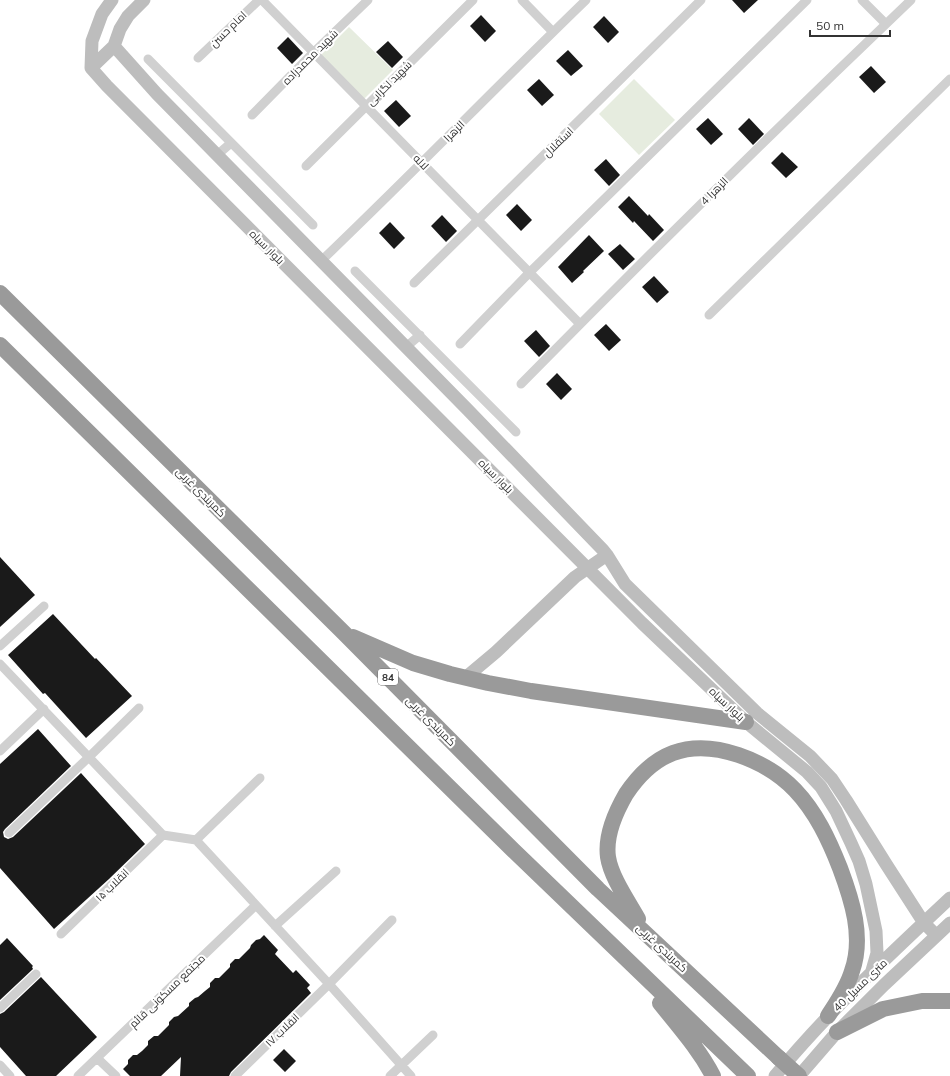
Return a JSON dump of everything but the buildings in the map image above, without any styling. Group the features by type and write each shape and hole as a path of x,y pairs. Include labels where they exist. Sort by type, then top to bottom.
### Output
{"highway":[{"name":"کمربندی غربی","path":"0,293 343,632 598,889 799,1076"},
{"path":"0,345 513,850 748,1076"},
{"path":"343,632 413,663 465,678 531,691 746,722"},
{"path":"647,934 619,887 613,875 608,858 607,845 609,833 622,800 634,782 647,769 660,759 674,753 692,749 709,749 722,751 753,760 779,776 807,805 825,833 849,893 856,924 857,949 855,961 845,987 828,1016"},
{"path":"641,973 654,996 706,1060 713,1076"},
{"path":"837,1032 883,1009 922,1001 950,1001"}],"main road":[{"path":"91,68 92,41 102,14 112,0"},
{"path":"91,68 114,46 120,29 128,16 144,0"},
{"name":"بلوار سپاه","path":"114,46 157,94 468,410 607,555 625,584 746,702 810,756 832,779 924,923 936,935"},
{"name":"بلوار سپاه","path":"91,68 112,91 642,623 746,722 807,772 821,787 836,811 851,843 859,861 866,884 876,931 877,953 871,974"},
{"path":"465,678 496,652 575,577 607,555"},
{"path":"760,733 770,723"},
{"name":"40 متری مسیل","path":"775,1076 796,1050 828,1016 950,898"},
{"name":"40 متری مسیل","path":"799,1076 837,1032 950,923"}],"street":[{"name":"لاله","path":"260,0 580,324"},
{"name":"امام حسن","path":"198,58 260,0"},
{"name":"شهید محمدزاده","path":"252,115 368,0"},
{"name":"شهید لگزایی","path":"306,166 473,0"},
{"path":"522,0 553,32"},
{"name":"الزهرا","path":"322,261 586,0"},
{"name":"استقلال","path":"414,283 701,0"},
{"path":"460,344 530,272 808,0"},
{"path":"862,0 886,24"},
{"name":"الزهرا 4","path":"521,384 796,110 911,0"},
{"path":"148,59 313,225"},
{"path":"709,315 950,79"},
{"path":"217,155 231,143"},
{"path":"355,271 516,432"},
{"path":"406,347 420,335"},
{"path":"0,646 44,606"},
{"path":"0,664 163,835 196,840 329,984 411,1076"},
{"path":"9,833 90,757 139,708"},
{"path":"0,751 44,710"},
{"path":"196,840 260,778"},
{"name":"انقلاب ۱۵","path":"60,934 163,835"},
{"path":"276,926 336,871"},
{"name":"مجتمع مسکونی قائم","path":"78,1076 256,905"},
{"name":"انقلاب ۱۷","path":"235,1076 392,920"},
{"path":"0,1008 36,974"},
{"path":"390,1076 433,1035"},
{"path":"97,1058 116,1076"},
{"path":"0,1066 10,1076"}],"shaded area":[{"path":"349,27 393,70 364,99 320,56"},
{"path":"634,79 675,120 639,155 599,114"}]}
